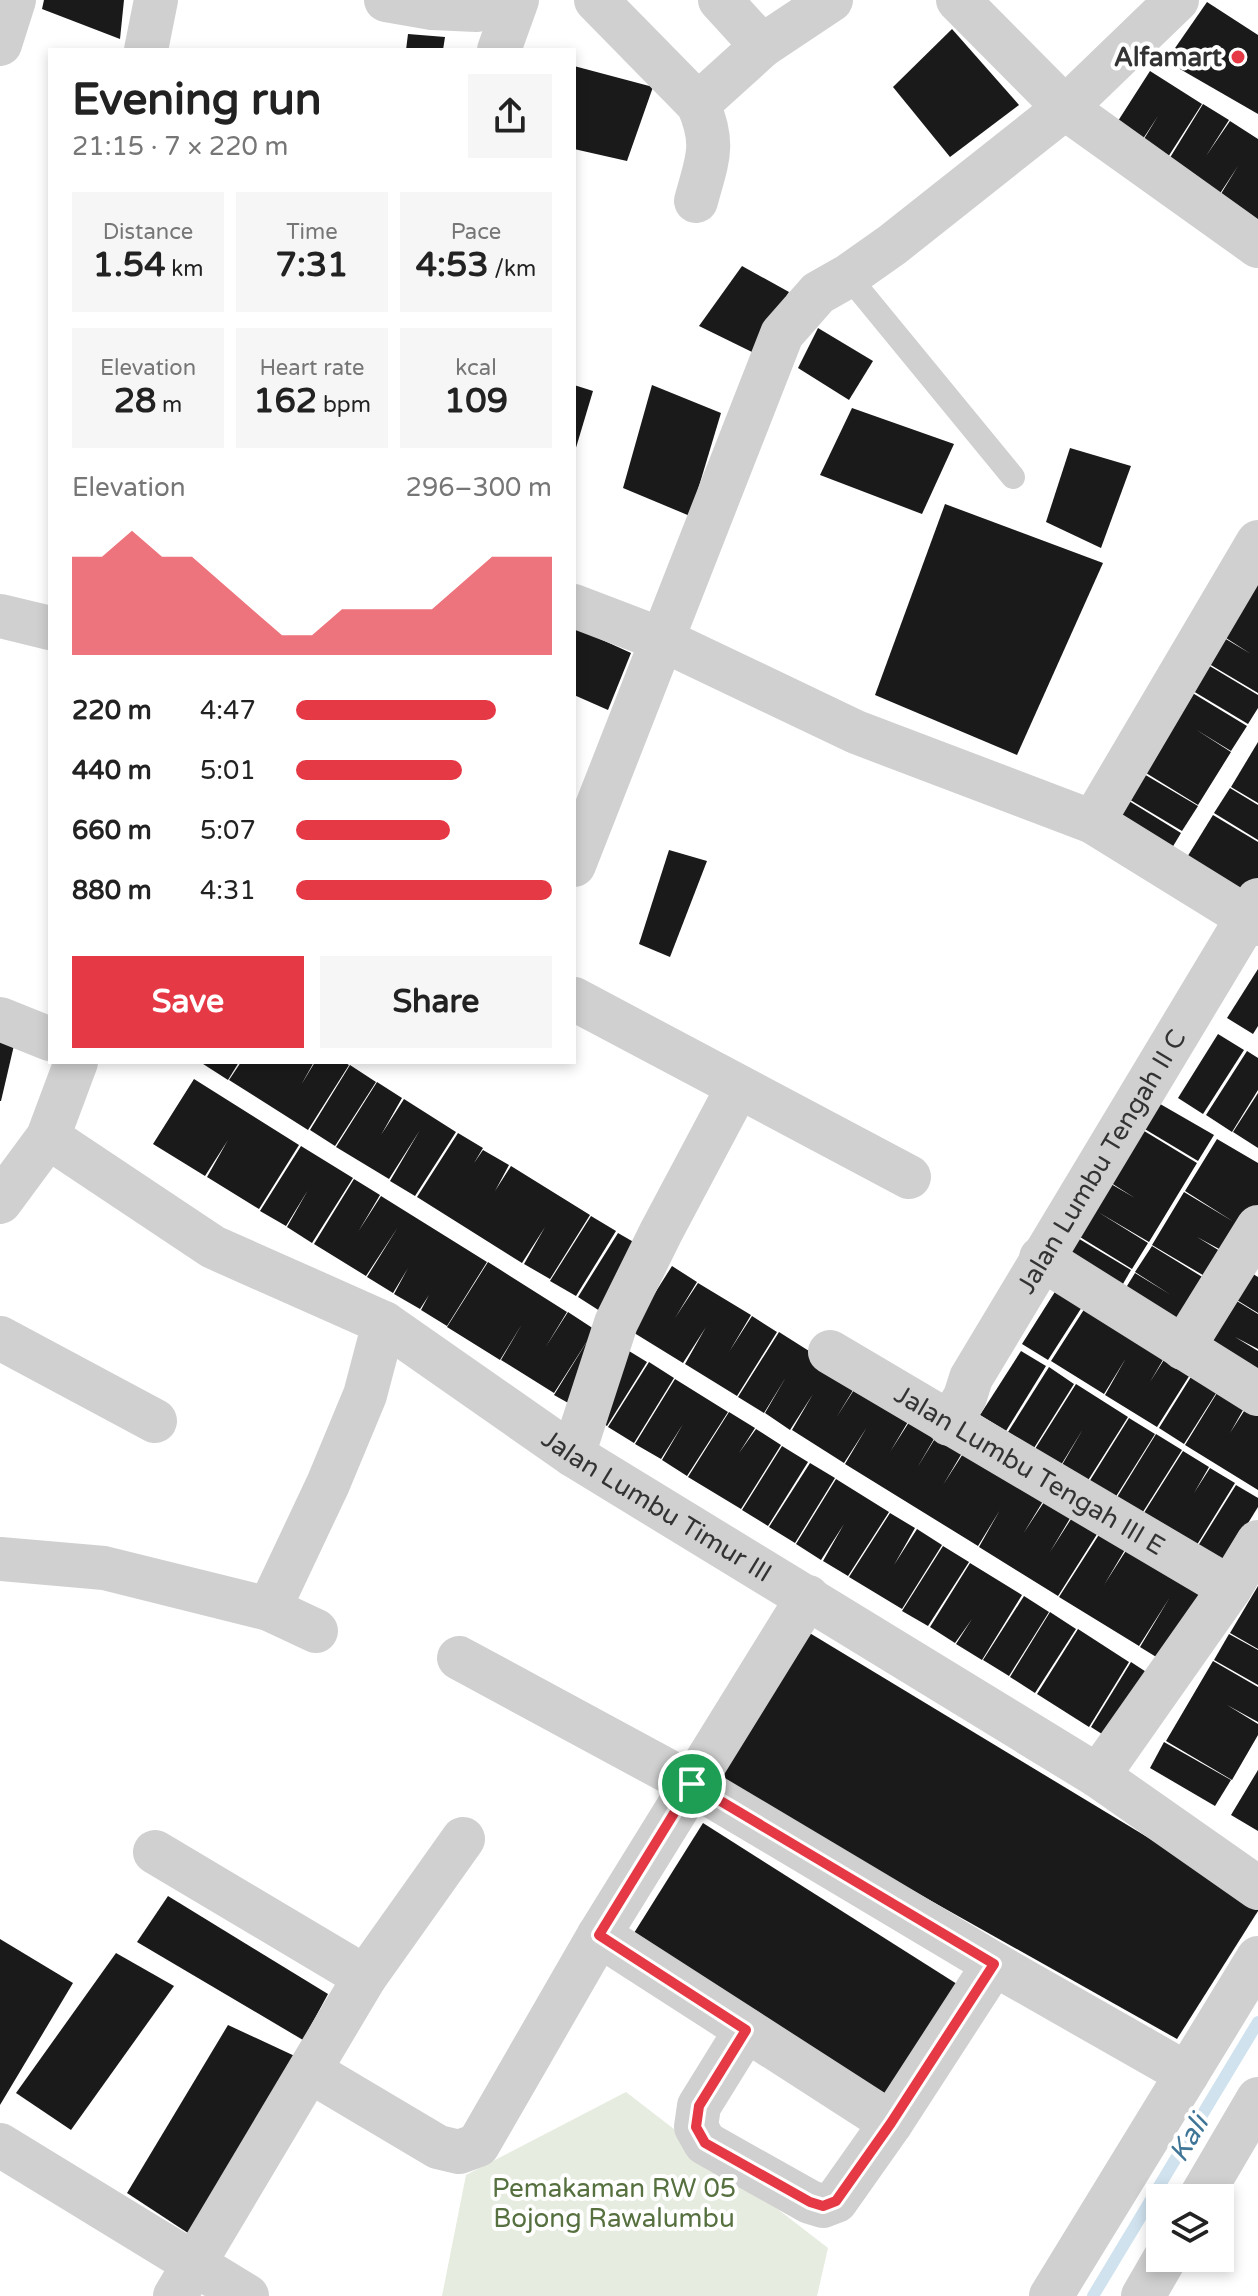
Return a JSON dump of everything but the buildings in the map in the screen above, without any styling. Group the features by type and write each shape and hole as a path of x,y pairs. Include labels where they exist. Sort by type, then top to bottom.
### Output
{"street":[{"path":"0,44 14,0"},
{"path":"146,48 156,0"},
{"path":"386,0 432,8 477,10 516,0"},
{"path":"500,48 516,0"},
{"path":"596,0 698,104 706,122 710,145 696,201"},
{"path":"720,0 762,46"},
{"path":"698,104 762,46 831,0"},
{"path":"958,0 1065,108 1258,246"},
{"path":"576,860 782,334 818,293 892,245 1065,108 1177,0"},
{"path":"1093,822 1258,542"},
{"path":"576,607 663,640 856,732 1093,822 1255,914"},
{"path":"0,616 48,628"},
{"name":"Jalan Lumbu Tengah II C","path":"949,1424 965,1397 971,1378 1041,1258 1255,914"},
{"path":"576,1000 694,1060 738,1087 909,1177"},
{"path":"0,1019 48,1038"},
{"path":"0,1202 48,1137 75,1064"},
{"path":"573,1455 616,1323 738,1087"},
{"name":"Jalan Lumbu Timur III","path":"48,1137 213,1247 384,1323 573,1455 1098,1776 1258,1888"},
{"path":"1183,1348 1258,1227"},
{"path":"1041,1258 1258,1394"},
{"path":"269,1609 328,1484 365,1395 384,1323"},
{"path":"0,1338 155,1421"},
{"name":"Jalan Lumbu Tengah III E","path":"830,1352 1230,1588"},
{"path":"1098,1776 1230,1588 1258,1542"},
{"path":"0,1559 104,1568 269,1609 316,1631"},
{"path":"310,2071 438,2147 459,2152 478,2145 599,1935 808,1597"},
{"path":"459,1658 692,1784 994,1964 1187,2074"},
{"path":"185,2279 365,1977 463,1839"},
{"path":"155,1852 365,1977"},
{"path":"599,1935 891,2123"},
{"path":"1051,2296 1258,1958"},
{"path":"746,2030 699,2106 696,2127 705,2143 810,2202 823,2206 836,2201 891,2123 994,1964"},
{"path":"1209,2184 1254,2116"},
{"path":"0,2145 185,2279 247,2296"},
{"path":"1143,2296 1157,2272"}],"lane":[{"path":"848,276 1013,477"}],"green space":[{"name":"Pemakaman RW 05 Bojong Rawalumbu","path":"626,2092 828,2248 817,2296 442,2296 466,2175"}],"waterway":[{"name":"Kali","path":"1093,2296 1258,2022"}],"place":[{"name":"Alfamart","path":"1238,57"}],"route":[{"path":"692,1784 994,1964 891,2123 836,2201 823,2206 810,2202 705,2143 696,2127 699,2106 746,2030 599,1935 692,1784"}]}
